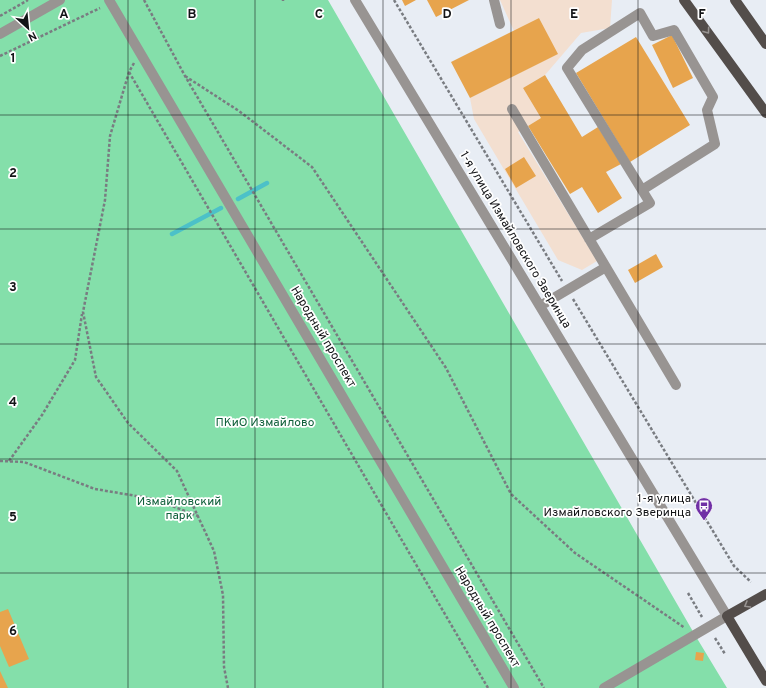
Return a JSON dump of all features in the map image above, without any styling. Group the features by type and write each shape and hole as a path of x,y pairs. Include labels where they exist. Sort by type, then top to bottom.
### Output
{"main road":[{"path":"684,0 766,113"},
{"path":"735,0 766,44"},
{"path":"766,594 727,616 766,682"}],"street":[{"path":"0,34 60,0"},
{"name":"1-я улица Измайловского Зверинца","path":"355,0 727,616"},
{"path":"494,0 500,24"},
{"name":"Народный проспект","path":"110,1 514,688"},
{"path":"590,239 650,203 642,190 567,68 582,50 640,13 653,36 674,30 713,97 707,110 715,144 642,190"},
{"path":"512,109 676,384"},
{"path":"540,306 606,267"},
{"path":"604,688 727,616"}],"path":[{"path":"0,16 28,0"},
{"path":"144,0 185,76 544,688"},
{"path":"0,56 110,1"},
{"path":"9,461 42,415 74,360 105,200 110,136 129,72 140,52"},
{"path":"129,72 488,688"},
{"path":"185,76 239,111 312,167 446,368 511,494 575,553 695,635"},
{"path":"83,312 96,377 128,423 177,471 214,551 224,595 224,667 228,688"},
{"path":"0,461 24,462 95,489 154,499 198,517"},
{"path":"688,593 704,620"},
{"path":"715,638 724,654"}],"shaded area":[{"path":"500,0 612,0 610,28 581,33 545,75 523,88 541,118 518,132 597,261 582,270 558,260 474,119 470,98 557,54 539,18 514,31"}],"green space":[{"name":"ПКиО Измайлово","path":"0,0 328,0 727,688 0,688"}],"building":[{"path":"402,0 416,0 405,6"},
{"path":"427,0 469,0 436,17"},
{"path":"539,18 558,54 470,98 451,62"},
{"path":"672,35 693,78 673,88 652,45"},
{"path":"636,37 690,125 630,162 576,73"},
{"path":"545,75 582,137 598,127 621,164 606,172 622,198 598,213 582,187 570,194 528,126 541,118 523,88"},
{"path":"524,157 536,176 516,188 505,169"},
{"path":"656,254 663,267 635,283 628,270"},
{"path":"8,609 29,659 9,667 0,646 0,612"},
{"path":"696,652 704,653 703,661 695,660"},
{"path":"0,671 8,688 0,688"}],"waterway":[{"path":"238,199 267,183"},
{"path":"172,234 221,208"}],"place":[{"name":"1-я улица Измайловского Зверинца","path":"704,521"}],"park label":[{"name":"Измайловский парк","path":"179,509"}]}
